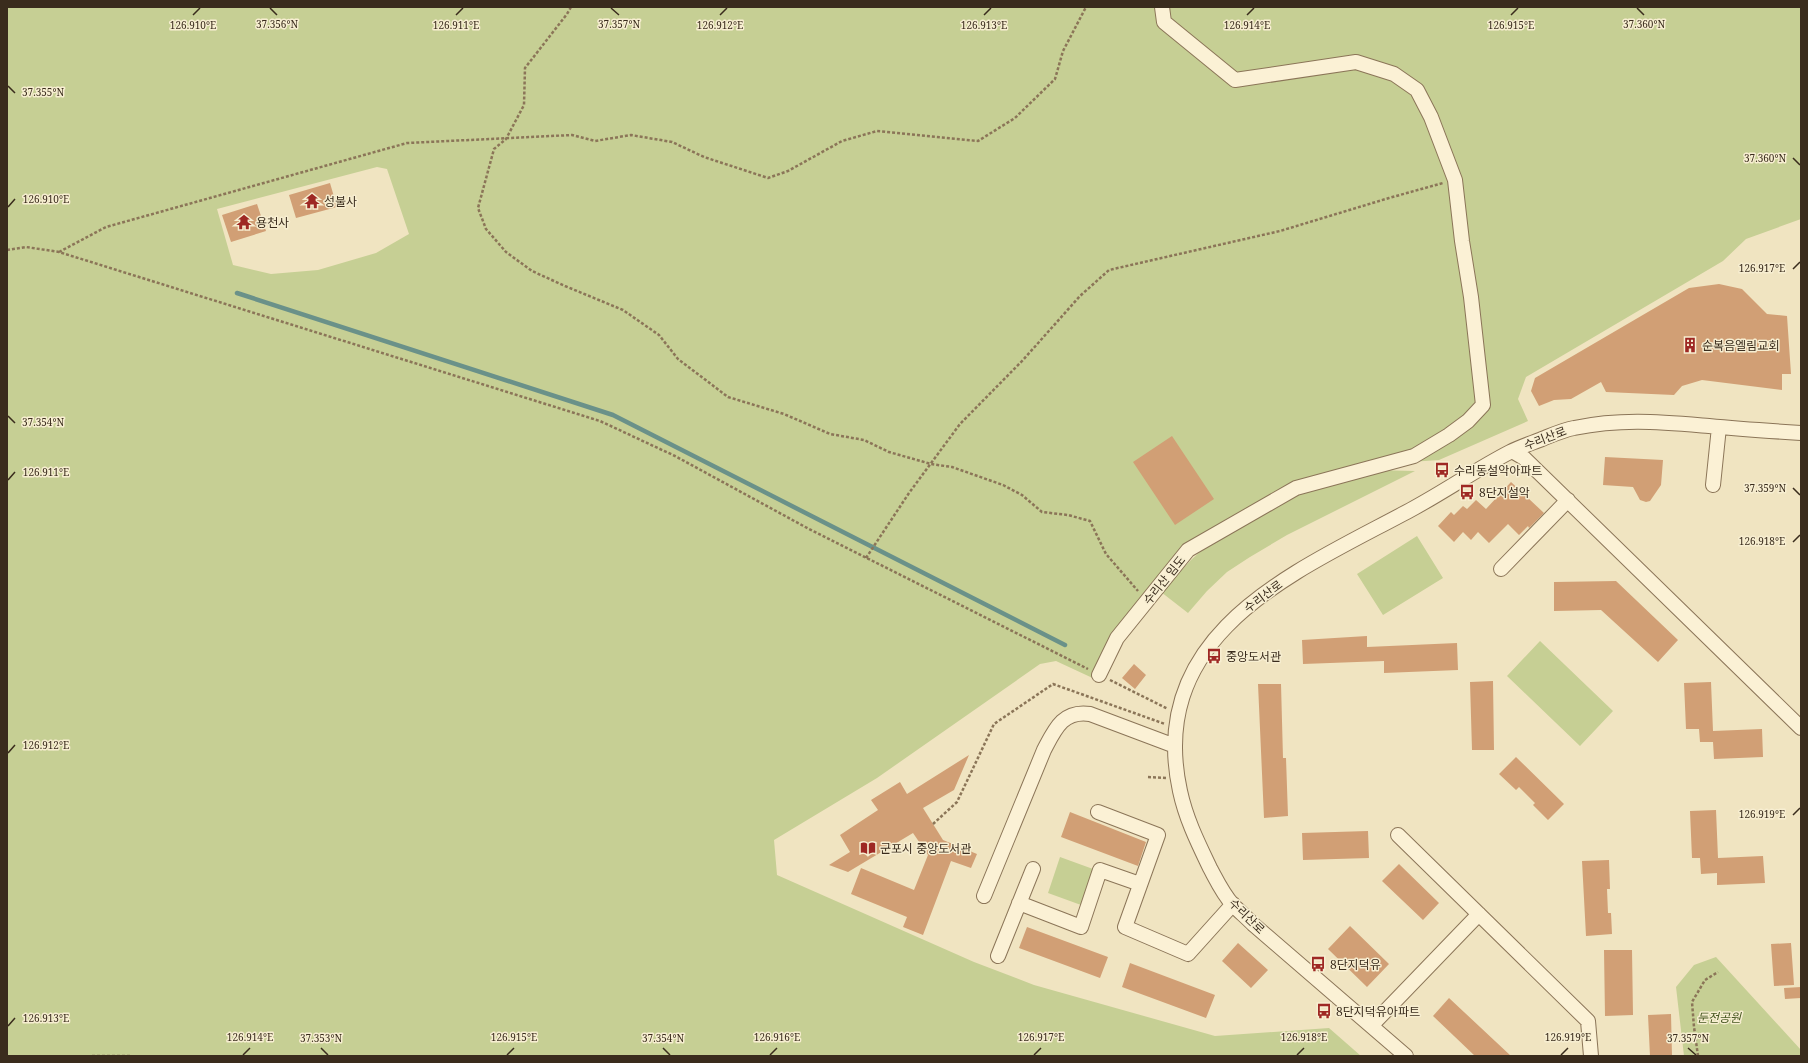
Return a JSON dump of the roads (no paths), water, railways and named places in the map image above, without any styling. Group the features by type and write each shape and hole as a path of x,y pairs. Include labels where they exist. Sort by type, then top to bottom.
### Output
{"street":[{"name":"수리산 임도","path":"1099,675 1117,638 1188,550 1296,488 1414,456 1450,435 1468,421 1483,405 1471,296 1462,241 1455,180 1431,117 1417,90 1394,74 1356,62 1235,80 1164,22 1162,7"},
{"name":"수리산로","path":"1406,1056 1233,904 1221,888 1191,830 1177,778 1174,746 1176,721 1180,702 1190,677 1213,642 1228,624 1268,590 1320,557 1421,504 1512,451 1571,428 1616,421 1656,421 1801,433"},
{"path":"1713,485 1720,427"},
{"path":"1512,451 1524,458 1568,500 1801,728"},
{"path":"1501,569 1568,500"},
{"path":"984,896 1044,750 1053,733 1064,719 1076,713 1090,714 1174,746"},
{"path":"1098,812 1158,835 1125,927 1188,954 1233,904"},
{"path":"1398,835 1588,1021 1591,1056"},
{"path":"998,956 1033,869"},
{"path":"1019,903 1081,927 1100,870 1140,884"},
{"path":"1372,1026 1479,914"}],"waterway":[{"path":"237,293 613,415 1065,645"}],"place":[{"name":"성불사","path":"312,201"},
{"name":"용천사","path":"244,222"},
{"name":"순복음엘림교회","path":"1690,345"},
{"name":"수리동설악아파트","path":"1442,470"},
{"name":"8단지설악","path":"1467,492"},
{"name":"중앙도서관","path":"1214,656"},
{"name":"군포시 중앙도서관","path":"868,848"},
{"name":"8단지덕유","path":"1318,964"},
{"name":"8단지덕유아파트","path":"1324,1011"}],"park label":[{"name":"둔전공원","path":"1719,1017"}]}
